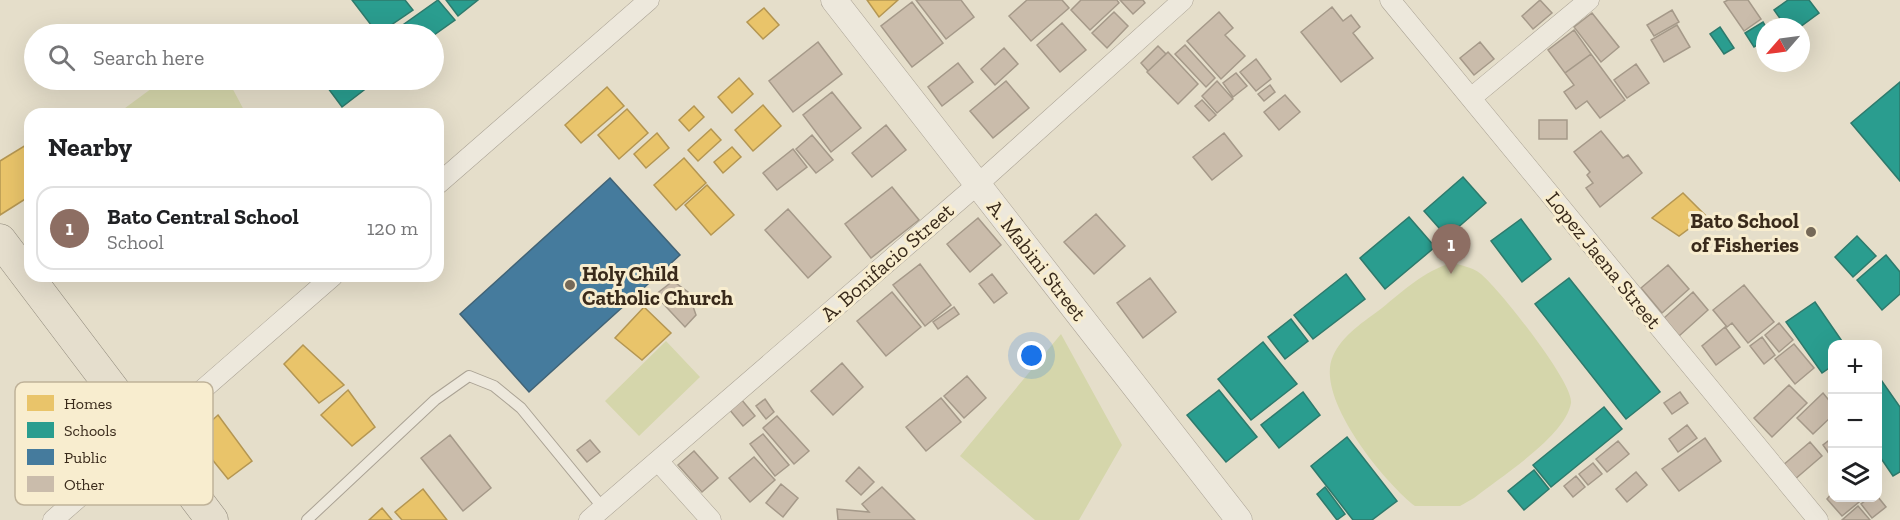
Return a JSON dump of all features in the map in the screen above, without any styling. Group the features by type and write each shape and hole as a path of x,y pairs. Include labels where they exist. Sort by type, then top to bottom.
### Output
{"main road":[{"path":"0,240 24,271"},
{"path":"32,282 109,382"},
{"path":"201,505 212,520"}],"street":[{"path":"444,179 649,0"},
{"name":"A. Mabini Street","path":"834,0 1239,520"},
{"name":"A. Bonifacio Street","path":"596,514 978,184 1183,0"},
{"name":"Lopez Jaena Street","path":"1390,0 1818,520"},
{"path":"1471,98 1589,0"},
{"path":"212,382 326,282"},
{"path":"658,460 711,520"},
{"path":"53,520 70,505"}],"lane":[{"path":"307,520 435,400 469,376 494,386 521,408 596,514"}],"green space":[{"path":"149,90 233,90 243,108 125,108"},
{"path":"1451,263 1481,274 1503,298 1549,357 1569,392 1571,403 1566,416 1545,442 1515,468 1474,498 1460,506 1415,506 1386,478 1355,437 1333,393 1330,373 1337,348 1354,329 1414,282"},
{"path":"1061,334 1122,445 1079,520 1035,520 960,456"},
{"path":"666,341 700,377 639,436 605,401"}],"building: Homes":[{"path":"867,0 898,0 879,17"},
{"path":"764,8 779,25 763,39 747,22"},
{"path":"739,78 753,94 732,113 718,97"},
{"path":"607,87 624,106 581,143 565,125"},
{"path":"763,105 781,126 753,151 735,130"},
{"path":"694,106 704,117 689,131 679,120"},
{"path":"627,109 648,133 619,159 598,135"},
{"path":"711,129 721,140 698,161 688,150"},
{"path":"657,133 669,148 646,168 634,154"},
{"path":"24,146 24,200 0,215 0,161"},
{"path":"732,147 741,157 723,173 714,162"},
{"path":"684,158 706,183 676,210 654,185"},
{"path":"707,185 734,215 711,235 685,205"},
{"path":"1683,193 1706,216 1679,236 1652,218"},
{"path":"644,307 671,333 642,360 615,338"},
{"path":"303,345 344,385 319,403 284,364"},
{"path":"348,390 375,427 352,446 321,415"},
{"path":"218,415 252,461 228,479 213,460 213,420"},
{"path":"423,489 447,520 402,520 395,512"},
{"path":"382,508 392,520 369,520"}],"building: Schools":[{"path":"352,0 405,0 413,10 393,24 370,24"},
{"path":"438,0 455,20 444,28 444,24 404,24"},
{"path":"446,0 478,0 458,16"},
{"path":"1788,0 1809,0 1819,13 1810,20 1780,18 1774,10"},
{"path":"1756,26 1756,46 1754,47 1745,33"},
{"path":"1720,27 1734,48 1724,54 1710,34"},
{"path":"1900,82 1900,181 1851,123"},
{"path":"329,90 364,90 342,107"},
{"path":"1463,177 1486,203 1447,237 1424,211"},
{"path":"1409,217 1435,247 1385,289 1360,258"},
{"path":"1521,219 1551,259 1522,282 1491,241"},
{"path":"1857,236 1876,256 1853,277 1835,257"},
{"path":"1886,255 1900,272 1900,294 1882,310 1857,280"},
{"path":"1346,274 1365,299 1313,339 1294,315"},
{"path":"1569,278 1660,392 1626,419 1535,304"},
{"path":"1815,302 1841,340 1828,340 1828,369 1822,373 1786,322"},
{"path":"1291,319 1308,341 1285,359 1268,337"},
{"path":"1263,342 1297,384 1251,420 1218,379"},
{"path":"1882,381 1900,407 1900,472 1893,476 1882,460"},
{"path":"1219,390 1257,437 1226,462 1187,415"},
{"path":"1303,392 1320,415 1279,448 1261,425"},
{"path":"1604,407 1622,429 1551,487 1533,465"},
{"path":"1347,437 1397,501 1372,520 1353,520 1311,466"},
{"path":"1534,470 1549,489 1524,510 1508,491"},
{"path":"1325,487 1345,514 1337,520 1317,494"}],"building: Public":[{"name":"Holy Child Catholic Church","path":"610,178 680,255 529,392 460,314"}],"building: Other":[{"path":"916,0 961,0 974,17 946,39"},
{"path":"1027,0 1062,0 1069,8 1031,41 1009,16"},
{"path":"1081,0 1117,0 1119,3 1090,30 1071,10"},
{"path":"1120,0 1143,0 1145,3 1133,14"},
{"path":"1540,0 1552,13 1533,29 1522,16"},
{"path":"1748,0 1760,18 1756,18 1756,23 1744,31 1724,2"},
{"path":"912,2 943,43 912,67 881,26"},
{"path":"1332,7 1343,21 1351,15 1360,27 1353,33 1373,58 1341,82 1301,32"},
{"path":"1672,10 1679,22 1654,36 1647,25"},
{"path":"1114,12 1128,26 1107,48 1092,33"},
{"path":"1219,12 1233,28 1225,35 1245,56 1221,79 1187,41"},
{"path":"1592,13 1619,47 1601,62 1574,27"},
{"path":"1062,23 1086,50 1060,72 1037,45"},
{"path":"1677,25 1690,47 1664,62 1651,40"},
{"path":"1574,30 1591,54 1565,73 1548,50"},
{"path":"818,42 842,74 793,112 769,81"},
{"path":"1480,42 1494,59 1474,75 1460,58"},
{"path":"1185,45 1215,78 1206,87 1175,54"},
{"path":"1158,46 1166,54 1148,71 1141,63"},
{"path":"1004,48 1018,64 995,85 981,69"},
{"path":"1168,52 1198,84 1178,104 1147,72"},
{"path":"1591,54 1625,100 1600,118 1587,101 1576,109 1564,92 1574,85 1565,73"},
{"path":"1256,59 1271,79 1256,91 1240,72"},
{"path":"958,63 973,82 942,106 928,87"},
{"path":"1636,64 1649,83 1627,98 1614,80"},
{"path":"1236,73 1247,86 1233,97 1223,83"},
{"path":"1006,81 1029,108 993,138 970,111"},
{"path":"1217,81 1233,99 1217,113 1202,96"},
{"path":"1270,85 1275,92 1264,101 1258,94"},
{"path":"832,92 861,128 831,152 803,115"},
{"path":"1285,95 1300,112 1279,130 1264,112"},
{"path":"1202,100 1216,115 1209,121 1195,106"},
{"path":"1539,120 1567,120 1567,139 1539,139"},
{"path":"886,125 906,150 872,177 852,153"},
{"path":"1601,131 1623,158 1628,155 1642,173 1600,207 1586,188 1593,183 1587,175 1590,172 1574,152"},
{"path":"1224,133 1242,156 1212,180 1193,157"},
{"path":"812,135 833,160 816,173 796,149"},
{"path":"793,149 807,167 777,190 763,173"},
{"path":"892,187 919,220 871,258 845,224"},
{"path":"788,209 831,257 808,278 765,230"},
{"path":"1096,214 1125,246 1094,274 1064,242"},
{"path":"978,218 1001,245 970,272 947,244"},
{"path":"920,264 951,305 925,326 893,285"},
{"path":"1668,265 1689,289 1662,313 1641,288"},
{"path":"992,274 1007,293 994,303 979,284"},
{"path":"1150,278 1176,312 1143,338 1117,303"},
{"path":"673,281 688,292 696,315 685,327 655,295"},
{"path":"1744,285 1774,322 1748,343 1732,323 1727,327 1713,310"},
{"path":"892,292 921,327 886,356 857,321"},
{"path":"1693,292 1708,310 1679,336 1664,318"},
{"path":"954,307 959,314 938,329 933,322"},
{"path":"1779,323 1793,340 1779,352 1765,335"},
{"path":"1725,327 1740,347 1716,365 1702,346"},
{"path":"1762,337 1775,355 1764,364 1750,346"},
{"path":"1794,344 1814,368 1795,384 1775,359"},
{"path":"842,363 863,387 833,415 811,391"},
{"path":"967,376 986,398 964,418 944,396"},
{"path":"1789,385 1807,403 1772,437 1754,418"},
{"path":"1680,392 1688,403 1672,414 1664,403"},
{"path":"1823,393 1828,399 1828,420 1813,434 1797,418"},
{"path":"941,398 961,422 926,451 906,427"},
{"path":"741,399 755,416 743,426 729,409"},
{"path":"765,399 774,412 766,419 756,406"},
{"path":"777,416 809,451 794,464 763,428"},
{"path":"1687,425 1697,438 1678,452 1669,439"},
{"path":"763,434 789,465 775,476 750,444"},
{"path":"450,435 491,488 463,511 421,458"},
{"path":"1705,438 1721,461 1679,491 1662,469"},
{"path":"590,440 600,452 587,462 577,450"},
{"path":"1618,441 1629,454 1607,472 1596,459"},
{"path":"1828,441 1828,452 1823,445"},
{"path":"1810,442 1822,456 1794,480 1782,466"},
{"path":"694,451 718,478 702,492 678,465"},
{"path":"754,457 775,480 750,502 729,478"},
{"path":"1593,463 1602,474 1588,485 1579,474"},
{"path":"859,467 874,482 861,495 846,481"},
{"path":"1636,472 1647,485 1627,502 1616,489"},
{"path":"1576,476 1585,487 1573,497 1564,486"},
{"path":"781,484 798,498 783,517 766,503"},
{"path":"882,487 915,520 838,520 837,509 869,512 862,504"},
{"path":"1830,502 1859,502 1842,516"},
{"path":"1882,502 1886,507 1872,518 1861,504"},
{"path":"1858,506 1870,520 1842,520"}],"place":[{"name":"Bato School of Fisheries","path":"1811,232"},
{"name":"Bato Central School","path":"1451,274"},
{"name":"Holy Child Catholic Church","path":"570,285"}]}
